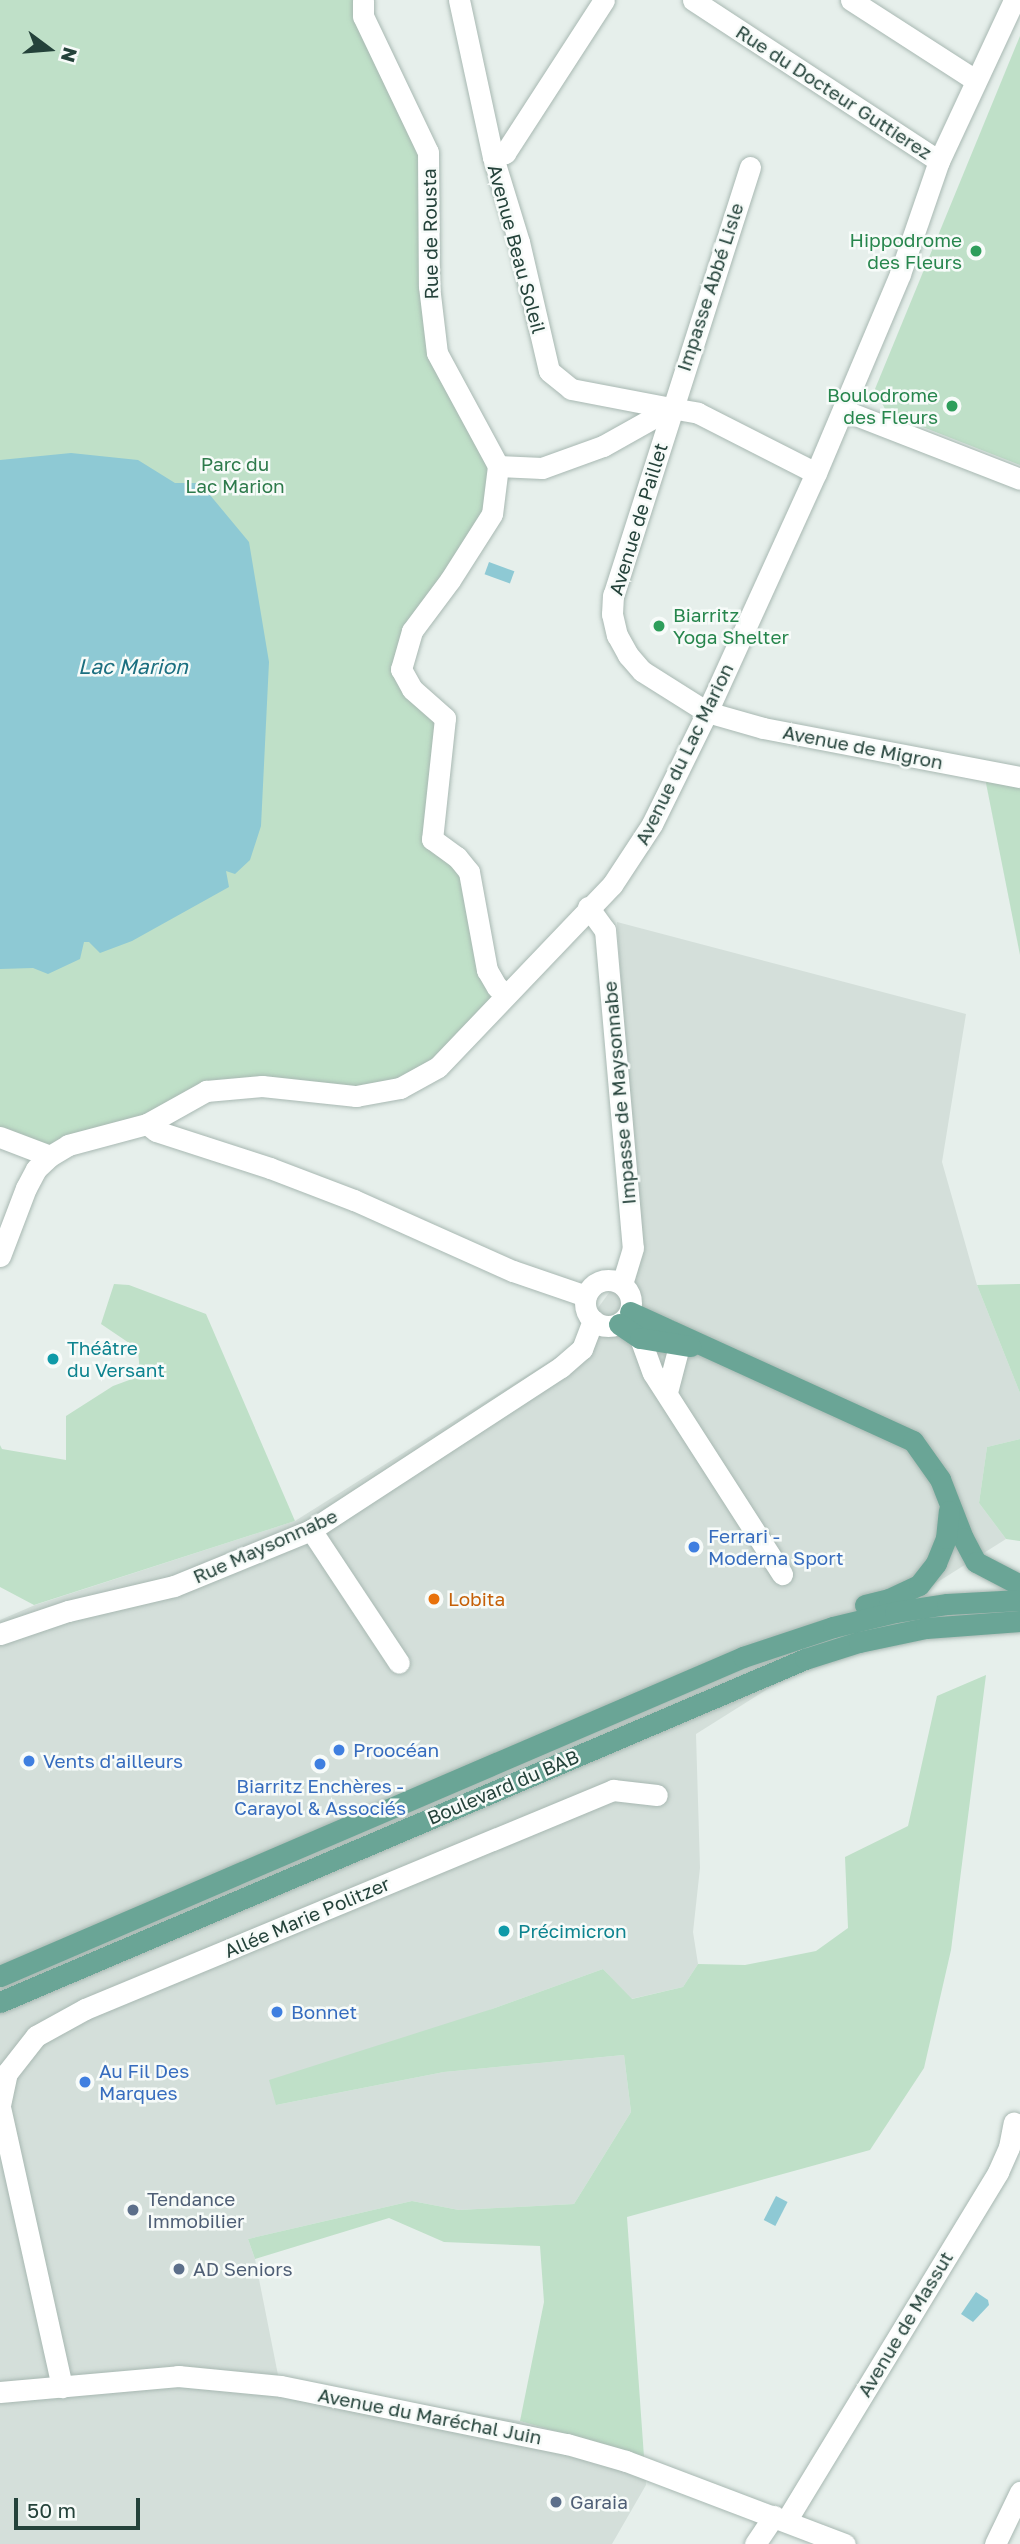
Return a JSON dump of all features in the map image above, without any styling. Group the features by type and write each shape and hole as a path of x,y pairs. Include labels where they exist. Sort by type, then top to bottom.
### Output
{"main road":[{"path":"624,1318 640,1338 674,1338"},
{"path":"624,1318 674,1338 706,1347 913,1441 940,1479 949,1506 976,1562 1020,1585"},
{"path":"743,1657 834,1614 889,1599 919,1585 936,1563 946,1538 949,1506"},
{"name":"Boulevard du BAB","path":"0,1976 743,1657 833,1627 895,1612 947,1604 1020,1600"},
{"name":"Boulevard du BAB","path":"0,2001 805,1659 859,1642 926,1628 1020,1620"}],"street":[{"name":"Rue de Rousta","path":"363,0 363,16 428,152 429,286 436,353 498,466"},
{"name":"Avenue Beau Soleil","path":"459,0 493,157 519,242 549,371 571,389 698,413 816,473"},
{"path":"493,157 505,153 604,0"},
{"name":"Rue du Docteur Guttierez","path":"692,0 939,161"},
{"path":"851,0 975,80"},
{"name":"Avenue du Lac Marion","path":"50,1156 68,1145 147,1124 206,1091 233,1086 262,1086 356,1096 400,1088 438,1067 612,884 633,857 707,712 816,473 900,274 939,161 1014,0"},
{"name":"Impasse Abbé Lisle","path":"671,408 750,167"},
{"path":"507,994 497,987 487,970 469,872 457,857 432,839 445,718 412,689 401,669 412,631 450,580 492,514 498,466 542,468 603,446 671,408"},
{"name":"Avenue de Paillet","path":"671,408 613,595 611,614 622,645 642,671 707,712"},
{"path":"843,410 1020,479"},
{"name":"Avenue de Migron","path":"707,712 764,727 1020,777"},
{"name":"Impasse de Maysonnabe","path":"588,907 605,930 633,1248 622,1284"},
{"path":"147,1124 156,1131 270,1168 354,1200 513,1271 586,1296"},
{"path":"0,1137 50,1156 36,1169 26,1188 0,1256"},
{"path":"601,1281 622,1284 631,1298 624,1318 601,1325 593,1320 586,1309 586,1296 601,1281"},
{"name":"Rue Maysonnabe","path":"0,1634 68,1611 174,1586 311,1530 561,1367 582,1349 593,1320"},
{"path":"640,1338 653,1373 782,1574"},
{"path":"667,1392 674,1338"},
{"path":"311,1530 399,1663"},
{"name":"Allée Marie Politzer","path":"62,2387 0,2106 8,2073 36,2036 85,2009 613,1790 657,1795"},
{"name":"Avenue de Massut","path":"755,2544 780,2518 998,2172 1010,2147 1014,2122"},
{"name":"Avenue du Maréchal Juin","path":"0,2392 62,2387 92,2381 178,2376 281,2386 567,2444 626,2461 845,2544"},
{"path":"995,2544 1020,2492"}],"shaded area":[{"path":"617,922 966,1014 942,1162 977,1285 1020,1393 1020,1439 987,1447 979,1503 1006,1539 696,1734 700,1868 693,1932 698,1964 683,1987 631,1999 603,1969 492,2009 276,2105 444,2072 624,2055 631,2112 574,2204 459,2210 412,2201 248,2239 255,2259 279,2380 520,2421 644,2457 646,2485 612,2544 0,2544 0,1620 35,1605 295,1521 567,1350 639,1252"}],"green space":[{"name":"Parc du Lac Marion","path":"0,0 363,0 428,152 437,353 498,466 492,514 401,669 445,718 432,839 457,857 487,970 507,994 400,1088 233,1086 50,1156 0,1137"},
{"name":"Hippodrome des Fleurs","path":"1020,36 1020,465 887,413 875,389"},
{"path":"985,778 1020,783 1020,955"},
{"path":"114,1284 129,1285 206,1314 295,1521 34,1605 0,1587 0,1445 2,1449 66,1460 66,1416 113,1386 140,1376 138,1349 101,1324"},
{"path":"1020,1284 1020,1393 977,1285"},
{"path":"1020,1439 1020,1541 1006,1539 979,1503 987,1447"},
{"path":"986,1675 951,1950 924,2068 870,2150 627,2217 644,2457 520,2421 544,2302 540,2246 444,2242 389,2218 255,2259 248,2239 412,2201 459,2210 574,2204 631,2112 624,2055 444,2072 276,2105 269,2080 492,2009 603,1969 632,1999 683,1987 698,1964 745,1965 816,1951 848,1928 845,1857 908,1826 937,1696"}],"water":[{"name":"Lac Marion","path":"71,453 138,460 175,483 200,483 249,542 269,662 261,826 250,860 235,874 226,871 229,887 132,941 100,953 89,942 84,942 80,959 48,974 33,968 0,969 0,460"},
{"path":"489,562 514,571 510,583 485,574"},
{"path":"776,2196 788,2202 775,2226 764,2220"},
{"path":"976,2292 988,2300 989,2305 973,2322 961,2314"}],"place":[{"name":"Hippodrome des Fleurs","path":"976,251"},
{"name":"Boulodrome des Fleurs","path":"952,406"},
{"name":"Biarritz Yoga Shelter","path":"659,626"},
{"name":"Théâtre du Versant","path":"53,1359"},
{"name":"Ferrari - Moderna Sport","path":"694,1547"},
{"name":"Lobita","path":"434,1599"},
{"name":"Proocéan","path":"339,1750"},
{"name":"Vents d'ailleurs","path":"29,1761"},
{"name":"Biarritz Enchères - Carayol & Associés","path":"320,1764"},
{"name":"Précimicron","path":"504,1931"},
{"name":"Bonnet","path":"277,2012"},
{"name":"Au Fil Des Marques","path":"85,2082"},
{"name":"Tendance Immobilier","path":"133,2210"},
{"name":"AD Seniors","path":"179,2269"},
{"name":"Garaia","path":"556,2502"}]}
